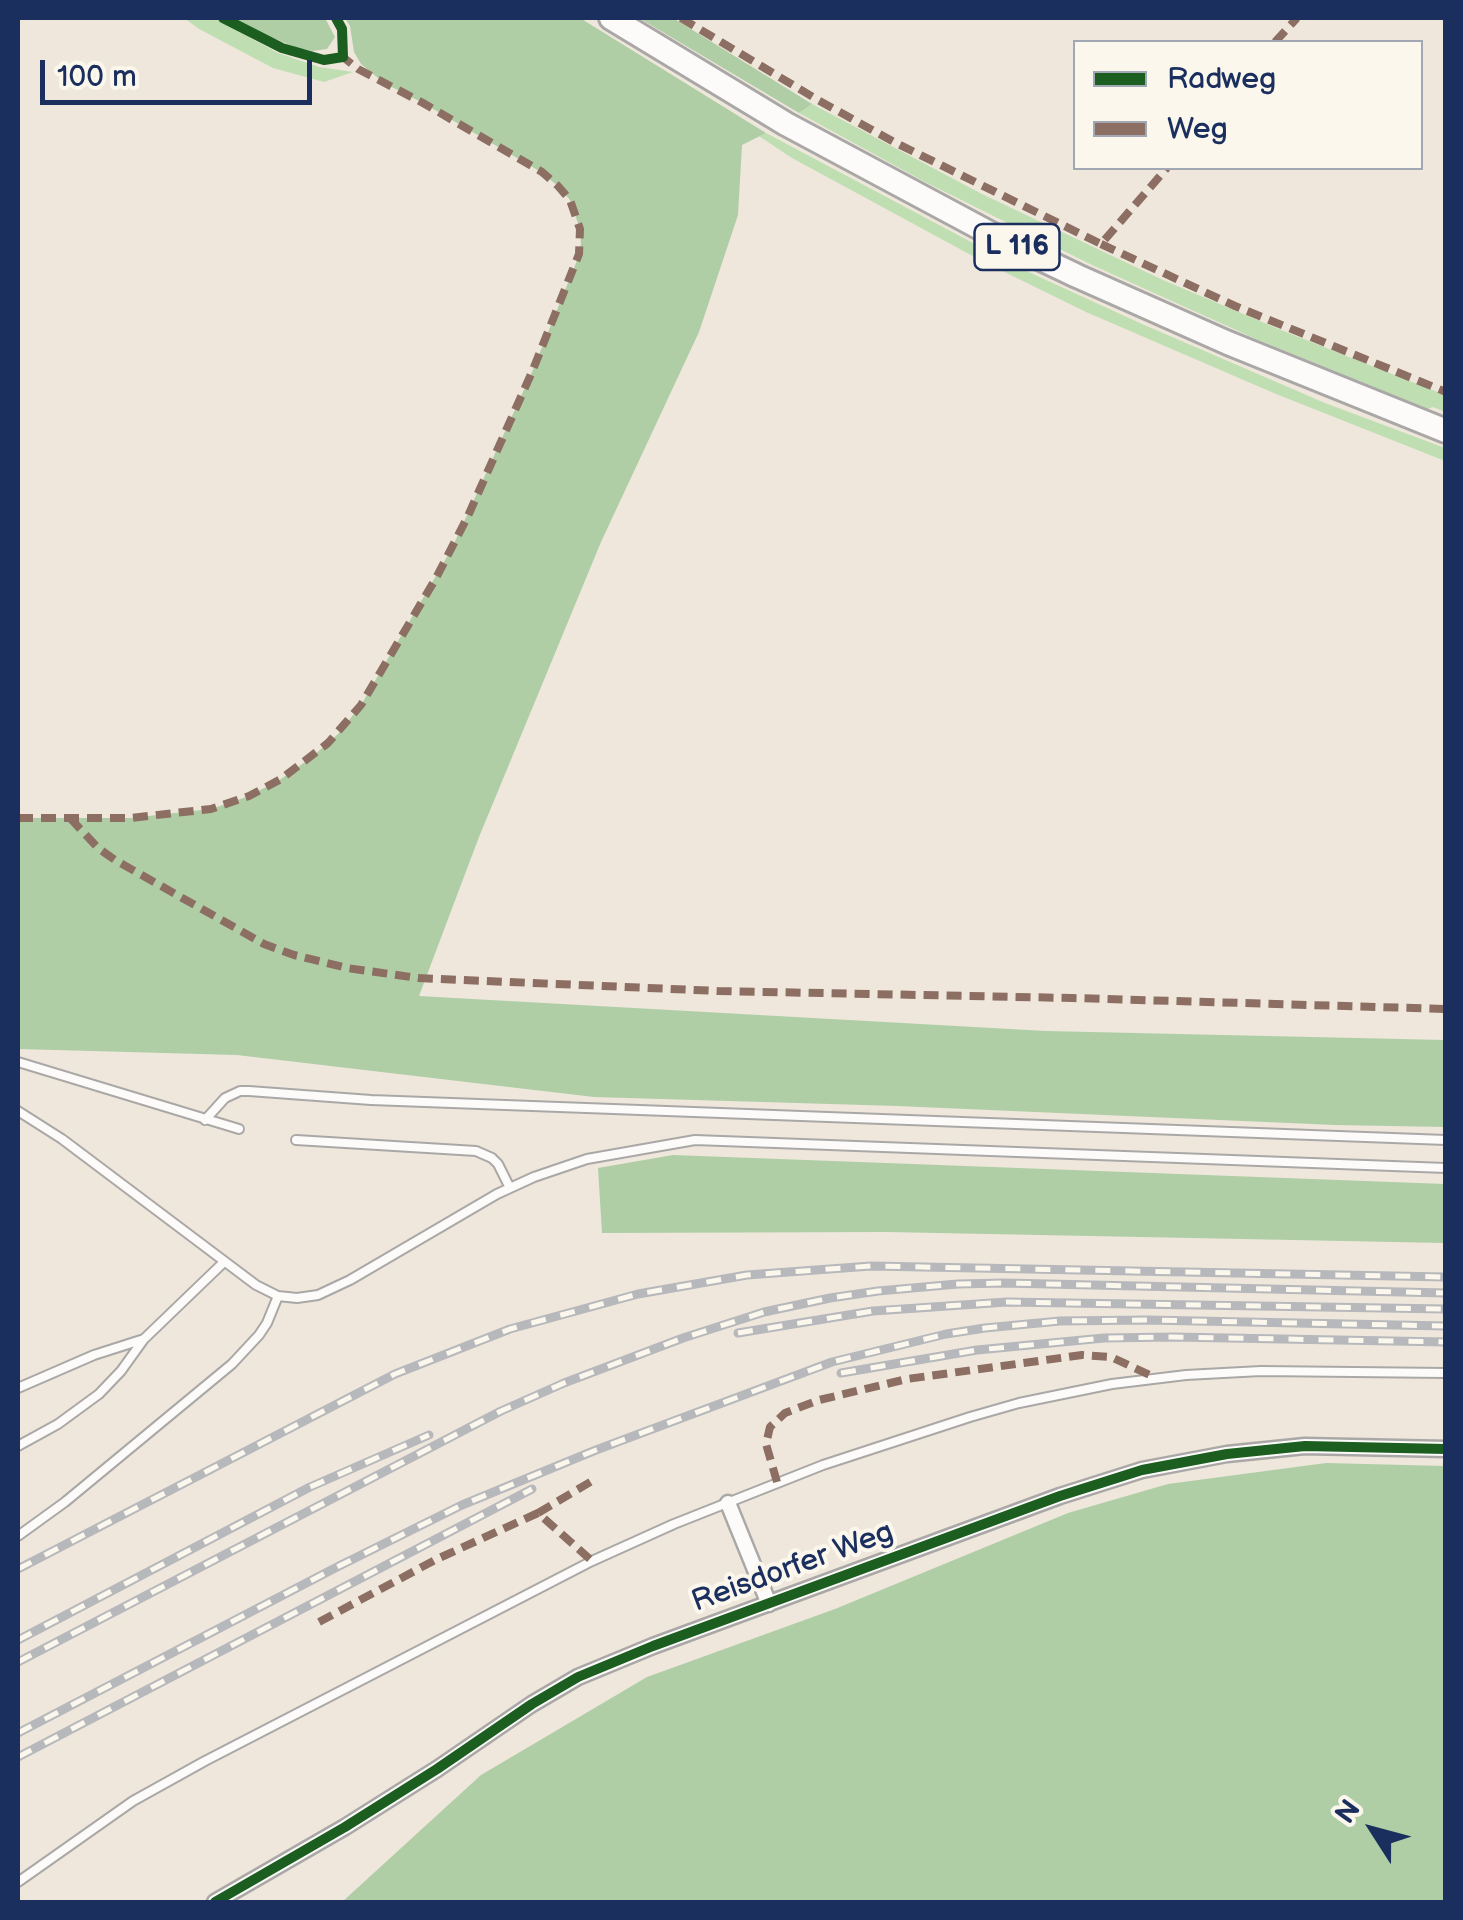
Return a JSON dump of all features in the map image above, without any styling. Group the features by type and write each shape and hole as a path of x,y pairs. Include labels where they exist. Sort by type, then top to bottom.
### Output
{"main road":[{"name":"L 116","path":"611,18 798,131 1027,252 1212,336 1446,431"}],"street":[{"name":"Reisdorfer Weg","path":"216,1902 374,1808 562,1686 612,1662 1060,1496 1156,1467 1227,1454 1289,1447 1446,1449"},
{"path":"728,1503 768,1604"}],"lane":[{"path":"18,1062 239,1129"},
{"path":"205,1120 225,1098 249,1091 371,1100 1446,1140"},
{"path":"18,1111 224,1262 278,1296 308,1297 340,1285 510,1188 587,1159 696,1140 1446,1168"},
{"path":"296,1140 476,1151 498,1164 510,1188"},
{"path":"18,1446 58,1424 99,1394 144,1339 224,1262"},
{"path":"18,1536 232,1364 259,1335 278,1296"},
{"path":"18,1388 106,1350 144,1339"},
{"path":"18,1882 133,1802 205,1761 592,1560 792,1476 919,1432 1097,1387 1262,1370 1446,1372"}],"green space":[{"path":"184,18 214,18 278,53 319,67 353,72 324,82 273,68"},
{"path":"232,18 325,18 335,37 327,49 313,51 297,48"},
{"path":"345,18 580,18 766,133 742,145 738,215 699,332 601,542 479,837 419,996 1046,1031 1445,1040 1445,1127 594,1097 237,1055 18,1049 18,818 130,818 211,809 249,796 281,779 338,734 361,705 452,548 532,372 576,263 580,229 570,200 558,186 541,172 384,83 361,64"},
{"path":"639,18 673,18 812,104 799,113"},
{"path":"812,104 982,194 1163,280 1445,395 1445,412 1428,409 1256,339 1092,265 925,182 799,113"},
{"path":"766,133 1020,268 1325,403 1445,448 1445,461 1086,312 980,260 792,158 759,136"},
{"path":"673,1155 1445,1184 1445,1243 887,1232 602,1233 598,1168"},
{"path":"1326,1463 1445,1466 1445,1902 342,1902 481,1775 647,1677 835,1609 1068,1513 1168,1484"}],"railway":[{"path":"18,1569 395,1374 510,1329 638,1294 747,1275 871,1266 1446,1277"},
{"path":"18,1662 501,1411 683,1338 764,1312 878,1291 958,1284 1446,1293"},
{"path":"738,1333 873,1311 1007,1302 1446,1309"},
{"path":"18,1733 462,1505 832,1362 946,1334 1060,1321 1446,1326"},
{"path":"841,1373 977,1350 1104,1338 1446,1342"},
{"path":"18,1640 310,1487 429,1435"},
{"path":"18,1757 532,1489"}],"marked path":[{"path":"681,18 894,142 1101,244 1165,170"},
{"path":"1277,40 1297,18"},
{"path":"18,818 130,818 211,809 249,796 281,779 328,743 361,705 436,578 532,372 579,254 580,229 570,200 542,172 358,69 343,57 343,51"},
{"path":"1101,244 1235,306 1446,392"},
{"path":"70,818 115,860 264,944 347,968 418,978 718,991 1446,1009"},
{"path":"777,1482 766,1444 770,1427 785,1413 819,1400 907,1379 1082,1355 1111,1357 1156,1378"},
{"path":"538,1513 592,1481"},
{"path":"319,1622 437,1559 538,1513 592,1561"}],"cycle path":[{"path":"223,18 282,48 324,60 343,57 342,29 336,18"},
{"path":"215,1902 345,1827 578,1677 1060,1496 1142,1470 1227,1454 1305,1446 1446,1449"}]}
